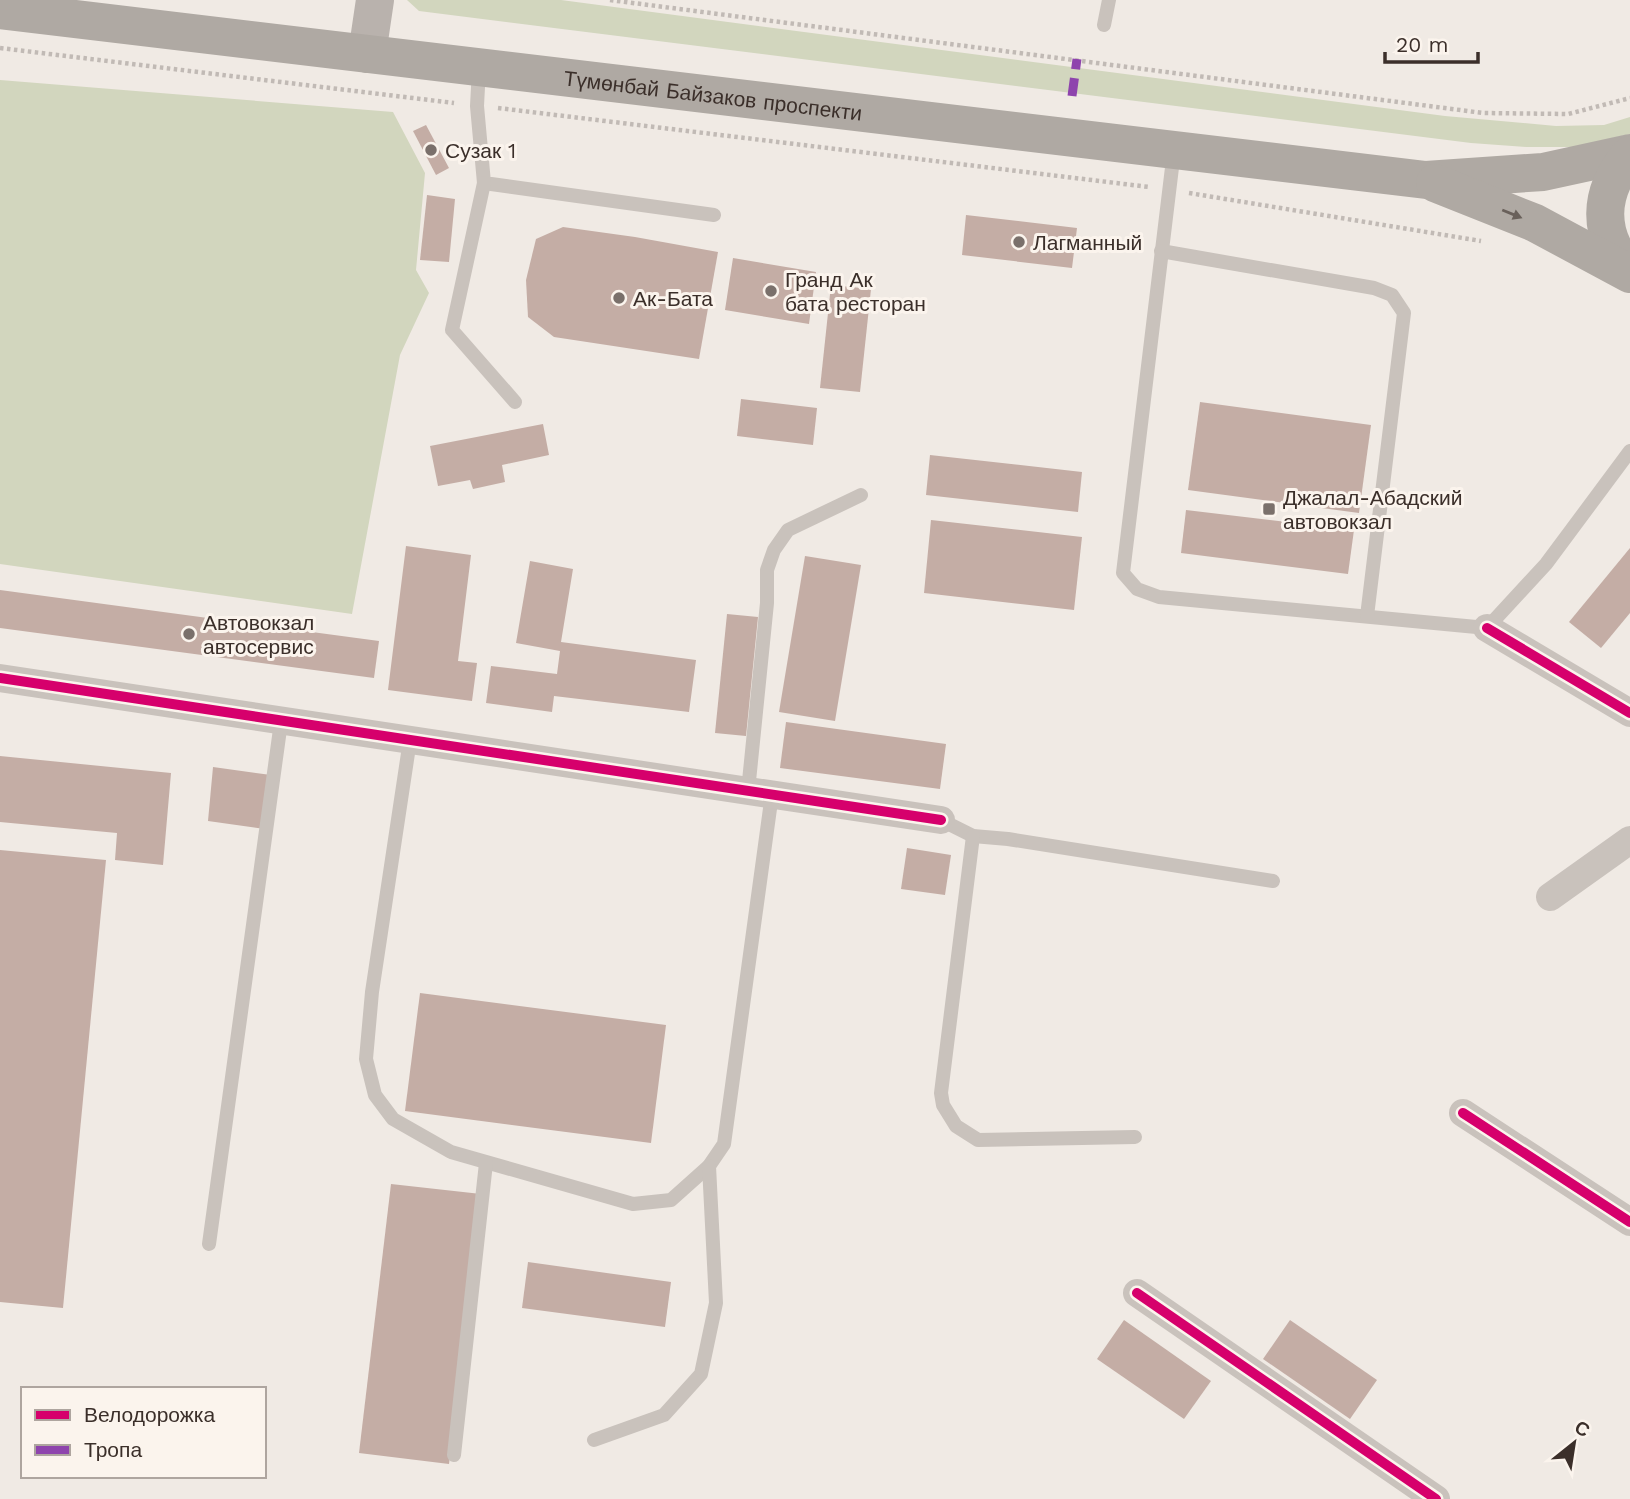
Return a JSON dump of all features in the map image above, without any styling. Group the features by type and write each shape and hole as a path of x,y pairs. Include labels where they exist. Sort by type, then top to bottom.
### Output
{"highway":[{"name":"Түмөнбай Байзаков проспекти","path":"0,10 1426,180 1543,172 1630,154"},
{"path":"1630,154 1617,170 1607,191 1604,215 1608,238 1619,259 1630,272"},
{"name":"Түмөнбай Байзаков проспекти","path":"1426,180 1535,223 1630,272"}],"street":[{"path":"367,54 375,0"},
{"path":"1488,628 1630,713"},
{"path":"0,678 941,820"},
{"path":"1550,897 1630,840"},
{"path":"1463,1113 1630,1222"},
{"path":"1136,1293 1436,1499"}],"lane":[{"path":"1104,25 1109,0"},
{"path":"479,67 477,106 484,183 452,330 515,402"},
{"path":"1174,149 1123,573 1137,589 1159,597 1488,628 1546,564 1630,451"},
{"path":"484,183 714,215"},
{"path":"1161,251 1374,288 1392,295 1404,313 1367,616"},
{"path":"410,740 372,992 366,1059 374,1095 393,1119 451,1152 633,1205 671,1200 709,1166 724,1144 760,792 767,570 774,550 788,530 862,495"},
{"path":"209,1244 281,722"},
{"path":"941,820 973,836 1009,839 1273,881"},
{"path":"973,836 941,1093 943,1105 956,1126 978,1140 1135,1137"},
{"path":"454,1455 485,1163"},
{"path":"594,1440 664,1415 701,1374 716,1303 709,1166"}],"path":[{"path":"611,0 1483,113 1568,114 1630,98"},
{"path":"0,48 1169,190 1485,241"}],"green space":[{"path":"407,0 561,0 1445,116 1556,126 1604,125 1630,117 1630,134 1574,147 1471,143 419,11"},
{"path":"0,80 393,112 425,173 416,270 429,293 400,355 352,614 0,564"}],"building":[{"name":"Сузак 1","path":"426,125 449,168 436,175 413,131"},
{"path":"427,195 455,199 449,262 420,260"},
{"name":"Лагманный","path":"966,215 1077,228 1072,268 962,255"},
{"name":"Ак-Бата","path":"563,227 718,252 699,359 554,337 528,317 526,280 536,239"},
{"name":"Гранд Ак бата ресторан","path":"733,258 816,272 809,324 725,310"},
{"path":"831,285 871,289 860,392 820,388"},
{"path":"741,399 817,408 813,445 737,436"},
{"path":"1200,402 1371,425 1359,513 1188,490"},
{"path":"543,424 549,455 502,465 505,482 473,489 470,480 438,486 430,446"},
{"path":"930,455 1082,472 1078,512 926,495"},
{"path":"1186,510 1354,530 1348,574 1181,553"},
{"path":"931,520 1082,537 1074,610 924,593"},
{"path":"406,546 471,555 458,661 477,663 472,701 388,690"},
{"path":"1630,548 1630,613 1601,648 1569,622"},
{"path":"805,556 861,565 835,721 779,712"},
{"path":"530,561 573,569 561,642 696,660 689,712 554,696 552,712 486,703 491,666 557,674 560,651 516,643"},
{"name":"Автовокзал автосервис","path":"0,590 379,641 374,678 0,628"},
{"path":"727,614 758,617 746,736 715,733"},
{"path":"786,722 946,744 940,789 780,768"},
{"path":"0,756 171,773 163,865 115,860 117,833 0,822"},
{"path":"213,767 271,775 265,829 208,821"},
{"path":"907,848 951,855 945,895 901,889"},
{"path":"0,850 106,860 63,1308 0,1302"},
{"path":"420,993 666,1025 651,1143 405,1111"},
{"path":"391,1184 481,1194 449,1464 359,1453"},
{"path":"528,1262 671,1282 665,1327 522,1308"},
{"path":"1124,1320 1211,1381 1184,1419 1097,1359"},
{"path":"1290,1320 1377,1380 1350,1419 1263,1359"}],"marked path":[{"path":"1072,96 1077,59"}],"cycle path":[{"path":"1487,628 1630,713"},
{"path":"0,678 941,820"},
{"path":"1463,1113 1630,1222"},
{"path":"1137,1293 1436,1499"}],"place":[{"name":"Сузак 1","path":"431,150"},
{"name":"Лагманный","path":"1019,242"},
{"name":"Гранд Ак бата ресторан","path":"771,291"},
{"name":"Ак-Бата","path":"619,298"},
{"name":"Джалал-Абадский автовокзал","path":"1269,509"},
{"name":"Автовокзал автосервис","path":"189,634"}]}
